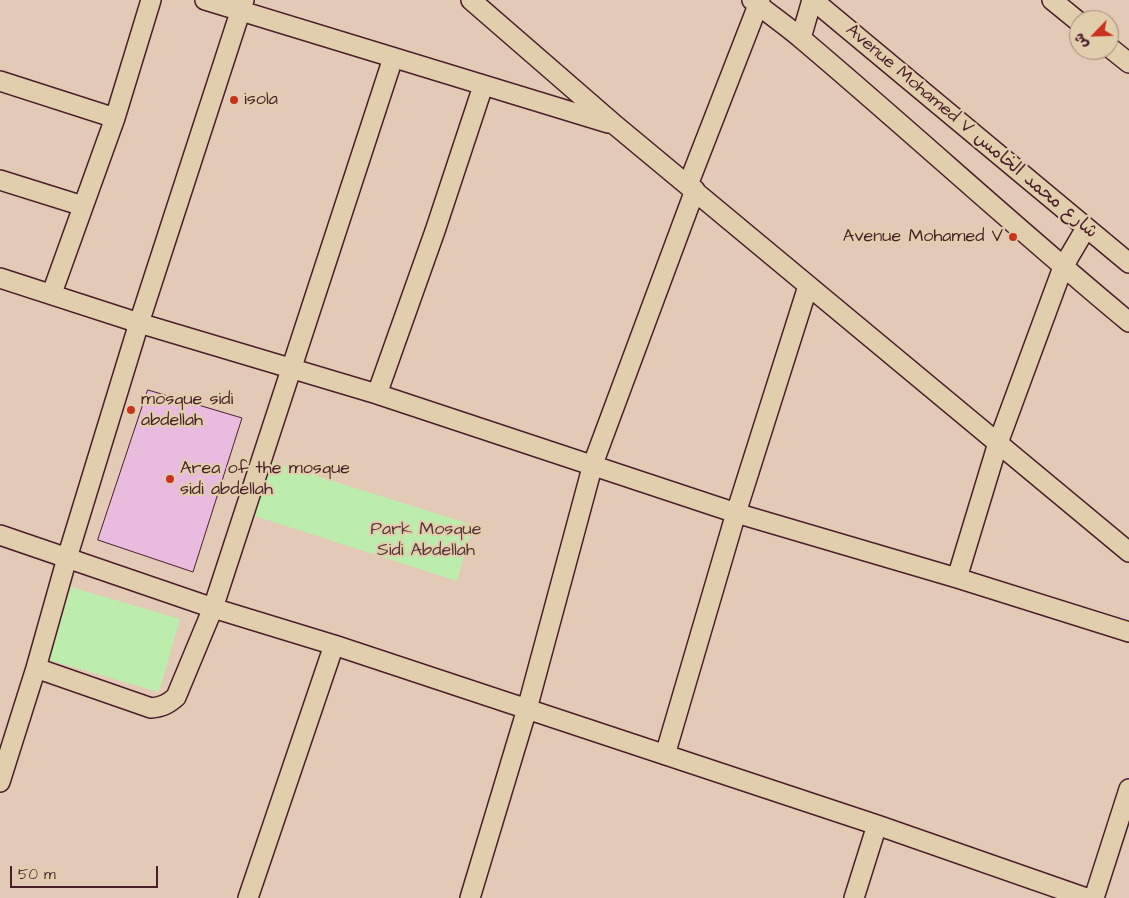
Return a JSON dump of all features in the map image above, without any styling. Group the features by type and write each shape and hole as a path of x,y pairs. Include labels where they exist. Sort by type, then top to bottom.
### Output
{"street":[{"path":"52,293 115,118 151,0"},
{"path":"205,0 242,5 392,58 615,125"},
{"path":"471,0 615,125 1129,552"},
{"path":"801,38 812,0"},
{"name":"Avenue Mohamed V شارع محمد الخامس","path":"812,0 1129,263"},
{"path":"1052,0 1069,14"},
{"path":"470,898 527,709 593,464 757,2 1129,322"},
{"path":"0,782 139,323 242,5"},
{"path":"1119,55 1129,63"},
{"path":"36,668 151,708 159,708 170,703 176,697 213,608 392,58"},
{"path":"0,81 115,118"},
{"path":"377,394 435,231 483,86"},
{"path":"0,180 83,206"},
{"path":"957,578 998,443 1063,267 1086,228"},
{"path":"0,278 52,293 139,323 377,394 593,464 736,513 957,578 1129,632"},
{"path":"665,755 736,513 808,286"},
{"path":"0,535 213,608 527,709 877,825 1086,898"},
{"path":"248,898 334,646"},
{"path":"1094,898 1129,789"},
{"path":"854,898 877,825"}],"green space":[{"name":"Park Mosque Sidi Abdellah","path":"269,461 473,525 457,581 255,516"},
{"path":"71,587 180,619 159,692 49,660"}],"building":[{"name":"Area of the mosque sidi abdellah","path":"148,390 242,418 193,572 98,540"}],"place":[{"name":"isola","path":"234,100"},
{"name":"Avenue Mohamed V","path":"1013,237"},
{"name":"mosque sidi abdellah","path":"131,410"},
{"name":"Area of the mosque sidi abdellah","path":"170,479"}]}
